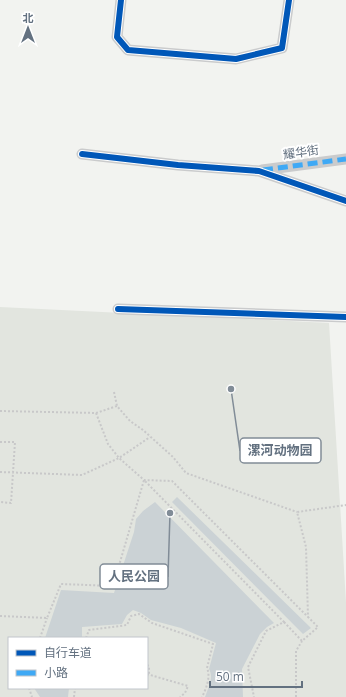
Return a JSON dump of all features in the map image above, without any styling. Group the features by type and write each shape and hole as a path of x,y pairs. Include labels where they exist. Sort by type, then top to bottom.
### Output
{"street":[{"path":"121,0 117,37 128,50 236,59 282,48 289,0"},
{"path":"82,154 178,165 259,171 346,201"},
{"name":"耀华街","path":"259,171 346,159"},
{"path":"118,309 346,317"}],"path":[{"path":"114,392 117,406 130,421 173,457 186,473 297,512 346,505"},
{"path":"0,411 96,413 117,406"},
{"path":"96,413 108,444 119,458 144,480 302,641"},
{"path":"0,472 82,474 119,458 150,437"},
{"path":"0,442 15,442 11,503 0,502"},
{"path":"144,480 172,481 318,627 302,641 296,651 296,697"},
{"path":"40,637 61,584 113,586 144,480"},
{"path":"297,512 306,547 308,617"},
{"path":"86,637 89,630 127,625 131,616 139,614 152,623 213,644 207,668 209,674 202,697"},
{"path":"0,616 47,618"},
{"path":"254,697 248,667 266,631 284,622"},
{"path":"148,665 150,666 148,675 188,686 185,693 180,697"}],"shaded area":[{"path":"0,307 329,323 346,602 346,697 0,697"},
{"path":"177,497 311,628 303,634 172,502"},
{"path":"155,502 274,623 260,634 242,669 243,697 205,697 210,683 211,676 209,669 216,643 181,628 151,620 141,613 133,610 127,615 122,624 82,627 82,637 45,637 61,590 114,593 134,532 136,519 143,511"},
{"path":"35,689 69,689 68,697 40,697"}],"marked path":[{"path":"263,170 346,159"}],"cycle path":[{"path":"121,0 117,37 128,50 236,59 282,48 289,0"},
{"path":"82,154 178,165 259,171 346,201"},
{"path":"118,309 346,317"}],"place":[{"name":"漯河动物园","path":"231,389"},
{"name":"人民公园","path":"170,513"}]}
